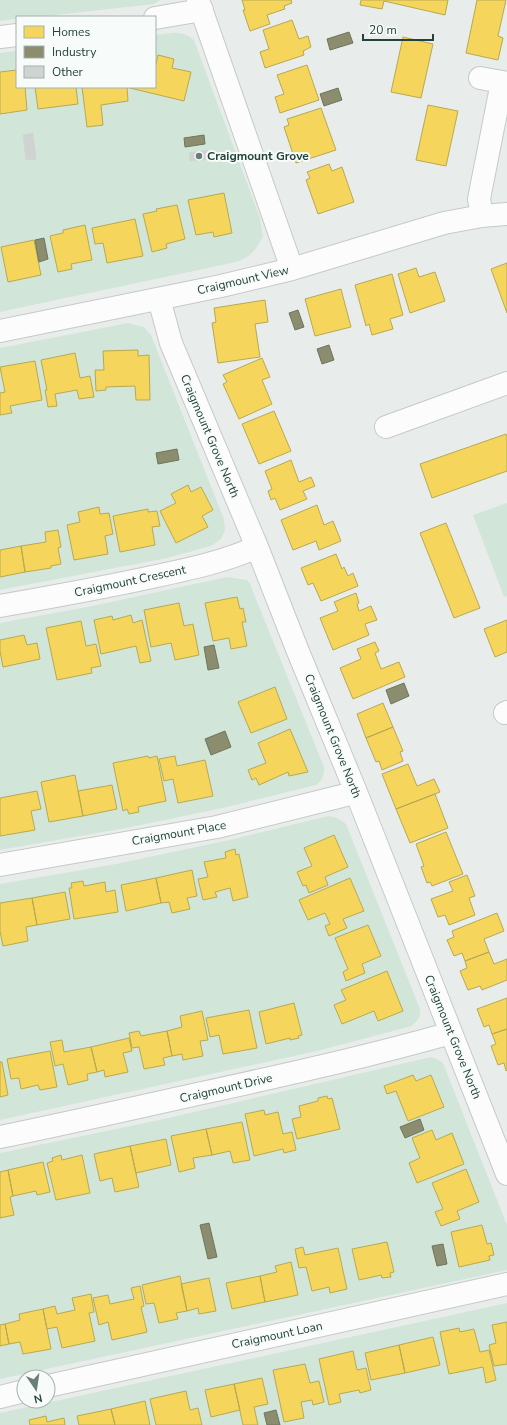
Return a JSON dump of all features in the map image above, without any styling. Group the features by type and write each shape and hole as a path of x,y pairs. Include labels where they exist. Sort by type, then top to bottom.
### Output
{"street":[{"path":"156,18 200,5 292,269"},
{"path":"0,37 16,35"},
{"path":"480,78 505,82 479,199 482,216"},
{"name":"Craigmount View","path":"0,331 221,286 292,269 444,223 482,216 507,214"},
{"name":"Craigmount Grove North","path":"159,298 171,343 257,547 356,792 507,1174"},
{"path":"386,427 507,383"},
{"name":"Craigmount Crescent","path":"0,606 96,589 211,564 236,557 257,547"},
{"name":"Craigmount Place","path":"0,865 217,827 356,792"},
{"name":"Craigmount Drive","path":"0,1136 50,1127 331,1064 416,1044 451,1033"},
{"name":"Craigmount Loan","path":"56,1384 507,1284"},
{"path":"0,1397 16,1393"}],"green space":[{"path":"0,0 161,0 154,4 47,16 16,16 16,19 0,21"},
{"path":"179,33 184,34 194,40 260,218 263,237 255,250 249,256 236,262 0,312 0,53 16,51 16,88 156,88 156,35"},
{"path":"128,323 144,327 151,335 224,519 225,530 221,539 211,546 167,558 0,590 0,348"},
{"path":"507,503 507,596 504,597 473,515"},
{"path":"227,577 247,580 250,584 324,767 322,779 316,785 223,808 126,828 0,850 0,623 92,606"},
{"path":"328,816 338,818 346,824 420,1009 419,1018 412,1026 317,1051 0,1120 0,884 116,864 234,839"},
{"path":"431,1057 437,1059 443,1063 507,1225 507,1270 47,1369 16,1369 16,1376 0,1379 0,1153 164,1119"},
{"path":"507,1303 507,1425 0,1425 0,1413 18,1409 56,1409 56,1401"}],"building: Homes":[{"path":"242,0 291,0 292,3 284,6 285,9 267,15 270,24 250,31 243,10 245,10"},
{"path":"361,0 448,0 445,15 384,1 382,9 360,5"},
{"path":"477,0 506,0 498,36 503,38 498,60 466,53"},
{"path":"292,20 299,39 308,36 311,47 303,51 304,55 265,68 260,52 269,49 263,30"},
{"path":"403,37 433,44 421,98 391,92"},
{"path":"158,55 174,59 172,68 191,72 184,101 130,88 156,88 156,64"},
{"path":"307,65 319,100 280,113 275,97 284,94 277,75"},
{"path":"16,70 16,88 25,88 27,110 0,114 0,72"},
{"path":"35,88 76,88 78,104 38,109"},
{"path":"82,88 127,88 128,101 101,105 103,125 87,127"},
{"path":"428,105 458,111 446,166 416,160"},
{"path":"321,108 336,150 296,163 284,127 289,125 287,119"},
{"path":"329,164 332,171 342,167 354,202 318,214 306,180 310,178 307,172"},
{"path":"224,193 232,233 214,237 213,232 196,235 188,200"},
{"path":"177,205 185,239 166,244 167,248 152,252 143,214 157,211 156,209"},
{"path":"135,219 143,256 107,263 103,243 95,244 92,228"},
{"path":"85,225 92,260 71,264 72,269 58,272 50,236 63,233 63,230"},
{"path":"34,240 41,275 8,282 1,247"},
{"path":"507,263 507,313 491,269"},
{"path":"416,268 419,277 435,272 445,301 410,313 398,274"},
{"path":"392,274 403,315 390,319 393,329 372,335 369,324 366,326 355,285"},
{"path":"341,289 351,327 315,336 305,299"},
{"path":"265,300 268,322 255,324 260,357 218,363 212,323 216,322 214,308"},
{"path":"138,350 138,356 149,355 150,400 136,400 135,386 106,387 106,390 96,391 95,370 104,370 103,351"},
{"path":"75,353 80,378 90,376 94,397 79,399 77,390 55,394 57,406 48,407 45,390 47,390 41,360"},
{"path":"262,358 270,377 262,380 272,404 239,419 223,384 227,382 223,375"},
{"path":"35,361 42,400 10,406 12,413 0,415 0,393 5,392 0,367"},
{"path":"274,411 291,451 259,464 242,424"},
{"path":"506,434 507,471 432,498 420,464"},
{"path":"291,460 299,482 311,477 315,486 303,491 307,499 280,510 275,498 271,500 268,491 272,489 265,471"},
{"path":"188,485 191,492 201,487 213,510 202,516 208,527 176,543 160,511 176,503 171,494"},
{"path":"317,505 324,525 333,521 341,541 319,550 316,541 293,550 281,520"},
{"path":"99,507 100,514 109,513 113,534 105,536 108,554 74,560 67,525 80,522 78,512"},
{"path":"148,509 148,512 157,511 160,526 152,527 155,545 120,552 113,516"},
{"path":"446,523 480,608 454,618 420,533"},
{"path":"58,530 61,547 58,548 61,564 51,566 51,568 25,572 21,546 46,542 45,532"},
{"path":"21,546 25,572 0,577 0,550"},
{"path":"336,554 342,569 344,567 348,576 353,573 358,586 321,601 313,583 308,585 301,568"},
{"path":"356,593 359,603 357,604 359,611 371,606 377,620 365,624 369,635 333,650 320,618 338,611 334,602"},
{"path":"237,597 240,609 243,608 246,622 242,622 247,646 231,649 229,638 213,641 205,603"},
{"path":"179,603 184,626 193,624 199,655 175,660 171,643 151,647 144,610"},
{"path":"131,615 133,623 142,620 151,661 140,663 136,646 101,654 94,620 112,616 113,620"},
{"path":"507,620 507,652 495,657 484,629"},
{"path":"81,621 86,646 96,644 101,666 91,668 92,673 57,680 46,628"},
{"path":"24,635 27,645 37,643 40,659 3,667 0,651 0,640"},
{"path":"375,642 379,651 375,653 381,669 399,662 405,677 353,699 340,668 361,659 357,649"},
{"path":"275,687 287,719 251,733 238,702"},
{"path":"383,703 393,727 366,738 357,714"},
{"path":"393,727 403,751 400,752 403,761 382,770 379,761 376,762 366,738"},
{"path":"290,729 308,772 289,776 288,772 259,785 256,778 252,780 248,770 266,763 258,743"},
{"path":"148,756 149,758 157,756 166,801 138,807 139,812 129,814 127,809 123,811 113,763"},
{"path":"175,756 177,766 205,760 213,796 178,803 173,779 164,781 159,759"},
{"path":"408,764 417,786 434,779 440,792 396,809 382,774"},
{"path":"75,775 83,816 49,822 41,782"},
{"path":"112,785 117,809 83,816 78,791"},
{"path":"37,791 41,809 31,811 35,830 0,836 0,798"},
{"path":"435,794 448,828 410,843 396,809"},
{"path":"446,832 463,874 432,886 430,882 427,883 421,867 424,866 416,844"},
{"path":"334,835 348,867 325,877 328,885 309,893 306,885 303,886 297,872 312,866 304,848"},
{"path":"235,849 236,855 239,854 248,897 233,901 230,888 215,892 217,897 203,900 198,879 208,877 204,862 226,858 225,852"},
{"path":"192,870 197,896 187,898 190,909 172,913 169,902 161,903 156,878"},
{"path":"467,875 475,896 469,898 475,915 449,925 445,915 438,917 431,899 453,891 449,882"},
{"path":"156,878 161,903 126,911 121,885"},
{"path":"350,878 364,911 343,919 347,928 329,936 325,926 330,924 325,913 308,920 299,900"},
{"path":"83,881 84,886 105,882 106,892 115,890 118,912 74,919 69,888 72,888 71,883"},
{"path":"65,892 70,919 37,925 32,898"},
{"path":"32,898 37,925 26,927 28,941 3,946 0,931 0,903"},
{"path":"497,913 504,931 484,939 489,952 465,961 462,953 454,956 447,940 454,937 452,931"},
{"path":"368,925 381,956 362,964 365,973 346,981 343,972 348,969 335,938"},
{"path":"489,952 494,964 507,959 507,980 482,990 480,986 468,990 460,971 467,968 465,961"},
{"path":"387,971 403,1011 378,1021 374,1011 342,1024 334,1005 346,1000 341,990"},
{"path":"507,998 507,1029 492,1034 489,1025 484,1027 477,1009"},
{"path":"294,1003 302,1035 298,1036 299,1038 290,1040 290,1038 266,1044 259,1012"},
{"path":"249,1010 257,1048 223,1054 219,1035 210,1037 206,1018"},
{"path":"202,1011 208,1040 200,1041 203,1056 183,1060 182,1054 172,1056 167,1031 182,1027 180,1016"},
{"path":"507,1029 506,1071 504,1063 498,1065 491,1046 496,1044 492,1034"},
{"path":"139,1031 141,1036 167,1031 172,1056 163,1058 165,1065 144,1069 139,1047 132,1048 129,1033"},
{"path":"129,1038 132,1051 123,1053 128,1072 105,1077 104,1070 97,1072 91,1047"},
{"path":"62,1040 64,1052 91,1047 97,1072 87,1074 88,1080 68,1085 63,1064 55,1066 50,1042"},
{"path":"50,1051 57,1087 40,1090 38,1085 21,1089 19,1078 11,1079 7,1059"},
{"path":"0,1062 2,1062 8,1095 0,1097"},
{"path":"413,1075 416,1081 431,1075 444,1107 408,1121 396,1091 387,1094 384,1086"},
{"path":"327,1096 328,1099 332,1098 340,1129 297,1139 292,1119 301,1117 299,1106 318,1101 318,1098"},
{"path":"264,1110 265,1115 278,1112 283,1134 292,1132 296,1150 284,1153 283,1149 254,1156 245,1114"},
{"path":"242,1122 250,1160 233,1163 230,1151 212,1155 206,1129"},
{"path":"206,1129 212,1155 193,1158 195,1168 179,1172 171,1136"},
{"path":"432,1130 436,1140 452,1133 464,1164 417,1183 409,1163 420,1158 412,1138"},
{"path":"166,1139 171,1165 136,1173 130,1146"},
{"path":"130,1146 139,1187 115,1192 112,1178 100,1181 94,1154"},
{"path":"61,1155 62,1160 82,1155 90,1193 56,1200 47,1163 53,1161 52,1158"},
{"path":"43,1162 50,1192 37,1195 36,1191 13,1196 8,1170"},
{"path":"466,1169 479,1202 457,1211 460,1219 441,1226 435,1212 443,1209 432,1183"},
{"path":"8,1170 13,1196 10,1197 14,1215 0,1218 0,1172"},
{"path":"482,1225 487,1244 491,1243 494,1255 489,1256 490,1260 459,1267 451,1232"},
{"path":"387,1242 394,1272 390,1273 391,1277 382,1278 381,1275 359,1280 352,1249"},
{"path":"303,1247 305,1255 338,1248 347,1289 330,1293 329,1287 312,1291 306,1267 299,1268 295,1249"},
{"path":"291,1262 298,1295 265,1302 260,1276 277,1272 275,1266"},
{"path":"180,1276 187,1311 176,1313 178,1319 159,1323 154,1303 146,1304 142,1285"},
{"path":"260,1276 265,1302 232,1309 226,1283"},
{"path":"209,1278 216,1311 199,1314 198,1308 187,1311 181,1284"},
{"path":"140,1286 144,1306 141,1307 147,1332 112,1340 108,1322 99,1325 93,1298 108,1295 110,1304 134,1299 131,1288"},
{"path":"91,1294 94,1312 89,1313 95,1341 62,1348 57,1327 47,1329 43,1309 55,1306 57,1314 75,1310 72,1298"},
{"path":"43,1309 51,1349 23,1354 20,1342 9,1344 5,1324 20,1320 19,1314"},
{"path":"507,1322 507,1364 494,1366 489,1345 496,1343 492,1325"},
{"path":"5,1324 9,1344 0,1346 0,1325"},
{"path":"459,1328 460,1332 474,1329 480,1352 489,1350 496,1380 486,1383 483,1367 449,1374 440,1332"},
{"path":"433,1337 440,1365 405,1373 399,1345"},
{"path":"399,1345 405,1373 371,1380 365,1353"},
{"path":"353,1351 357,1370 366,1368 371,1390 360,1393 359,1390 339,1394 341,1402 329,1405 319,1359"},
{"path":"305,1364 310,1383 319,1381 324,1402 313,1405 312,1400 301,1402 304,1418 284,1422 273,1370"},
{"path":"262,1378 268,1404 254,1407 258,1425 243,1425 234,1384"},
{"path":"234,1384 240,1410 211,1417 205,1390"},
{"path":"186,1391 190,1410 198,1408 202,1425 156,1425 150,1399"},
{"path":"145,1401 150,1425 115,1425 111,1409"},
{"path":"111,1409 115,1425 79,1425 77,1416"},
{"path":"46,1416 47,1422 64,1418 65,1425 30,1425 29,1420"}],"building: Industry":[{"path":"349,32 353,43 330,50 327,39"},
{"path":"338,88 342,100 324,106 320,94"},
{"path":"204,135 205,144 185,147 184,138"},
{"path":"44,238 48,259 39,262 35,240"},
{"path":"298,310 304,327 295,330 289,313"},
{"path":"329,345 334,360 322,364 317,349"},
{"path":"177,449 179,460 158,464 156,453"},
{"path":"214,645 219,668 208,670 204,647"},
{"path":"404,683 409,696 391,704 386,690"},
{"path":"225,731 231,747 211,755 205,739"},
{"path":"420,1119 424,1130 405,1138 400,1127"},
{"path":"209,1223 217,1257 208,1259 200,1225"},
{"path":"443,1244 447,1264 437,1266 432,1246"},
{"path":"276,1410 280,1425 267,1425 264,1413"}],"building: Other":[{"path":"33,133 36,159 26,160 23,135"},
{"name":"Craigmount Grove","path":"207,150 208,159 190,161 189,153"}],"place":[{"name":"Craigmount Grove","path":"199,156"}]}
